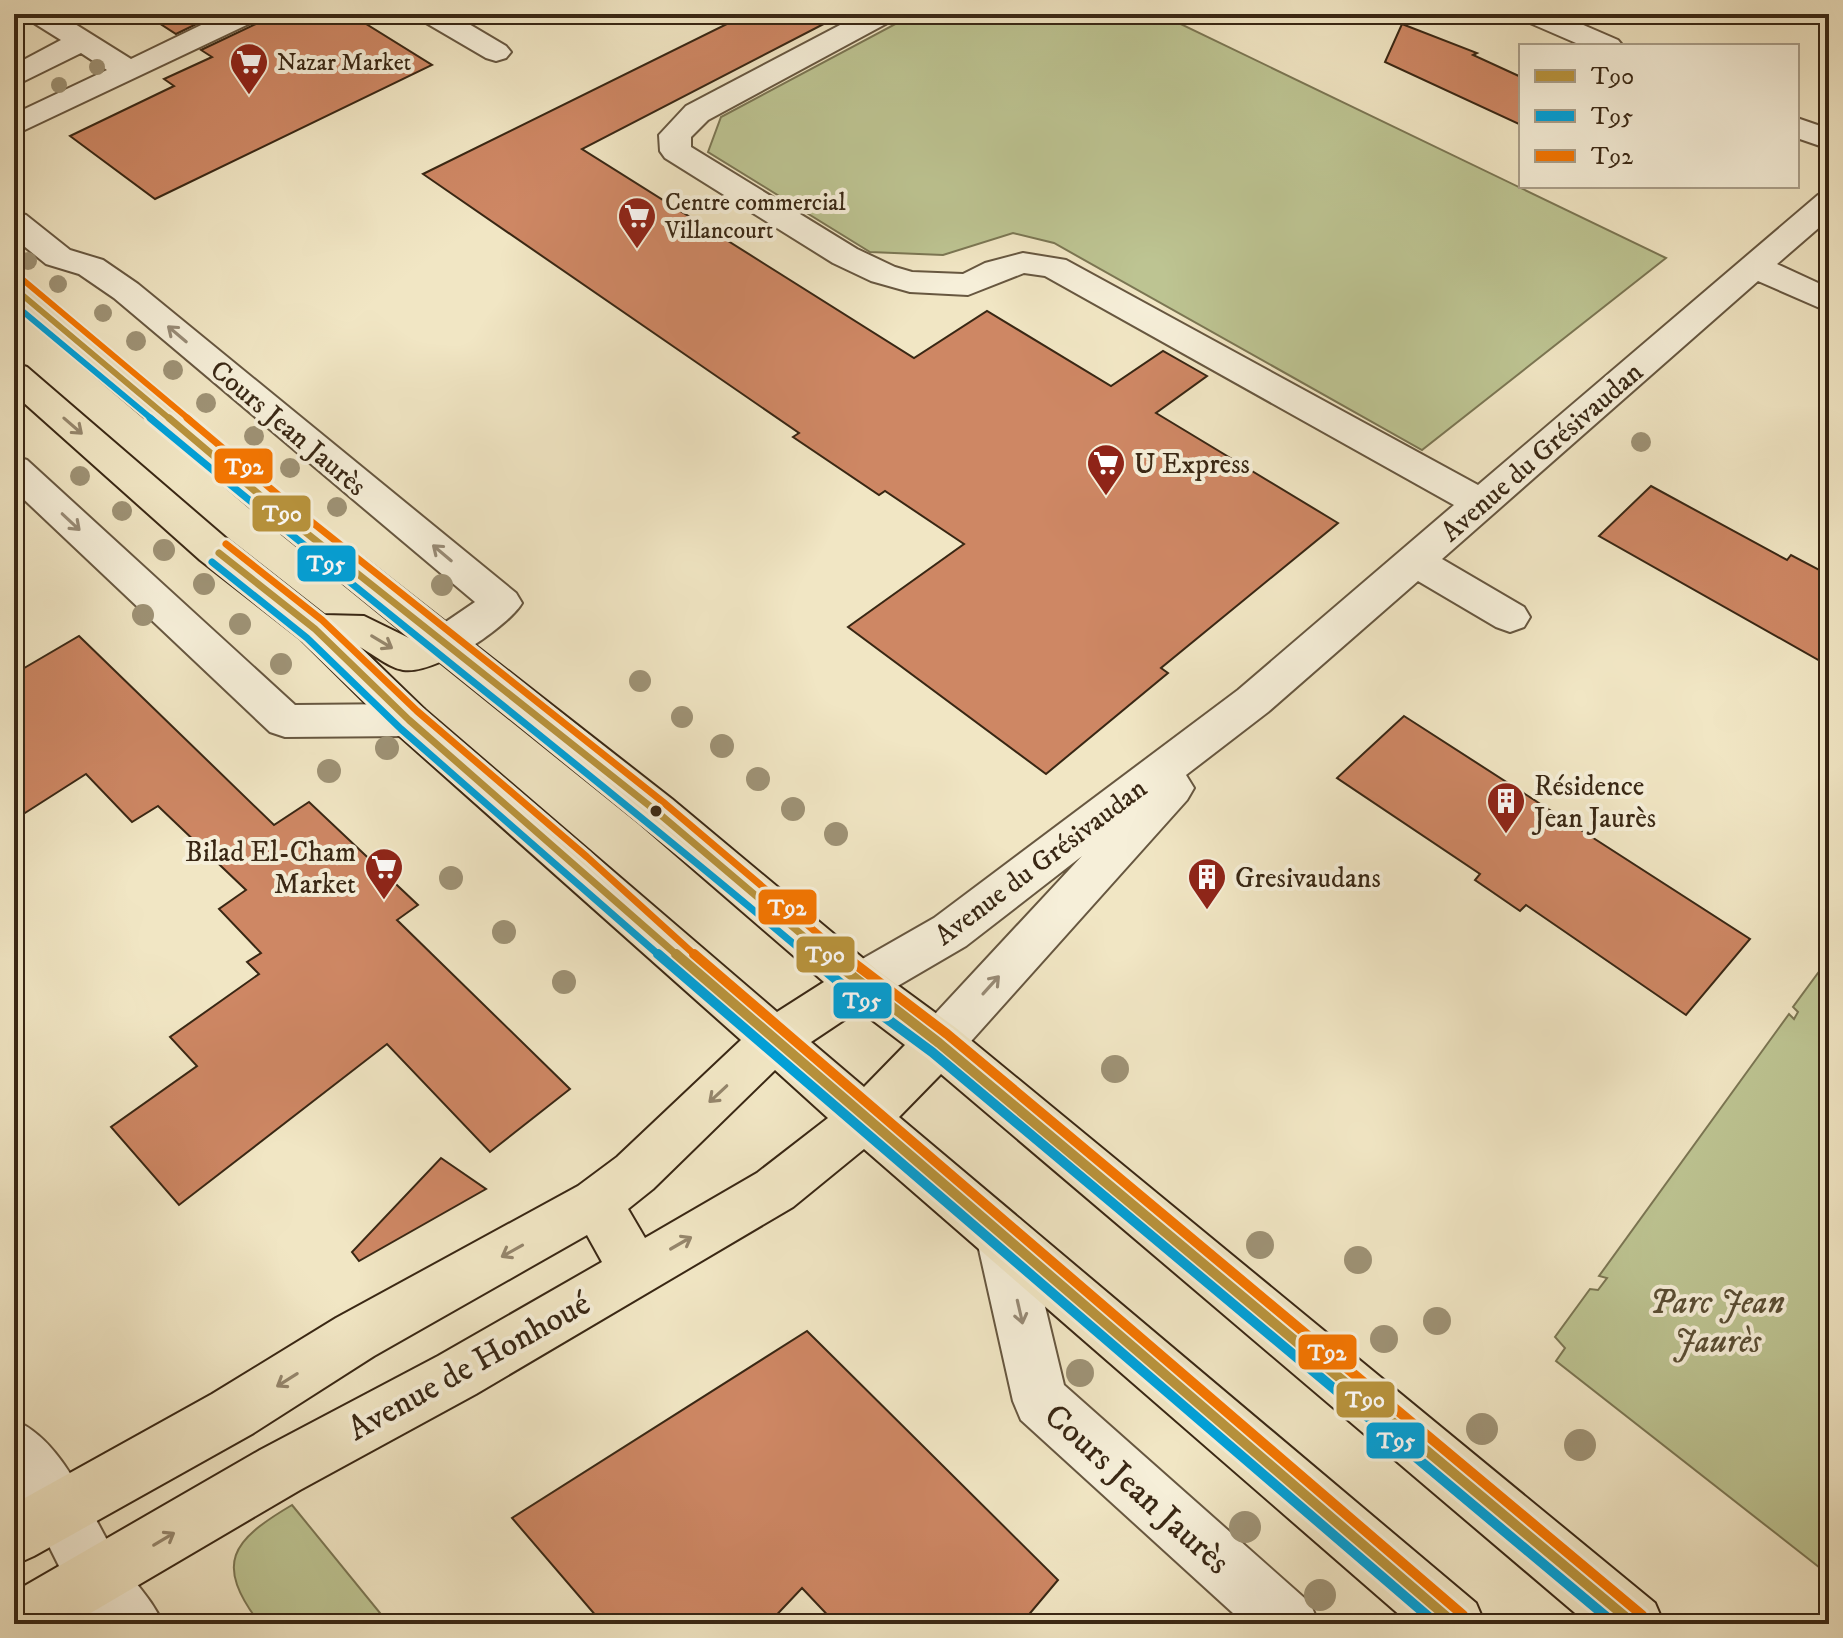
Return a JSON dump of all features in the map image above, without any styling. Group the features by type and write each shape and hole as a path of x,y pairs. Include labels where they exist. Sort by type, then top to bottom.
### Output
{"main road":[{"path":"14,288 275,508 656,811 860,984 939,1043 1634,1624"},
{"path":"14,375 214,550 315,629 409,720 774,1040 1455,1624"},
{"path":"315,629 364,631 410,658 445,643"},
{"path":"38,1523 232,1414 355,1337 596,1203 635,1173 774,1040 860,984"},
{"name":"Avenue de Honhoué","path":"16,1624 280,1470 457,1375 775,1190 865,1119 939,1043"},
{"path":"596,1203 635,1270"}],"street":[{"path":"39,14 130,71"},
{"path":"431,14 496,52"},
{"path":"883,14 697,113 675,135 676,151 845,256 883,274 910,282 968,285 997,270 1023,263 1054,267 1482,504"},
{"path":"1533,14 1603,44"},
{"path":"14,126 242,15"},
{"path":"14,77 81,41"},
{"path":"1799,128 1829,140"},
{"name":"Avenue du Grésivaudan","path":"860,984 950,932 1253,701 1829,202"},
{"name":"Cours Jean Jaurès","path":"14,222 58,257 91,267 126,291 502,603 445,643"},
{"path":"1753,266 1829,301"},
{"path":"14,469 285,721 409,720"},
{"path":"1415,561 1510,617"},
{"name":"Avenue du Grésivaudan","path":"939,1043 1253,701"},
{"name":"Cours Jean Jaurès","path":"1002,1236 1040,1401 1289,1624"},
{"path":"14,1448 38,1523 97,1579 133,1624"}],"green space":[{"path":"914,14 1160,14 1666,258 1422,450 1054,243 1013,233 943,255 870,252 708,152 721,117"},
{"name":"Parc Jean Jaurès","path":"1829,958 1829,1575 1556,1361 1565,1348 1555,1337 1590,1289 1598,1290 1607,1278 1599,1276 1789,1014 1794,1019 1798,1012 1793,1007"},
{"path":"292,1505 389,1624 260,1624 237,1585 234,1569 236,1555 255,1530"}],"building":[{"path":"145,14 217,14 176,34"},
{"path":"264,14 350,14 432,65 155,199 70,136 174,86 164,79 212,57 201,50 258,23"},
{"path":"747,14 843,14 582,149 914,358 987,311 1111,386 1163,351 1207,376 1156,413 1338,523 1161,668 1168,673 1046,774 848,627 964,544 885,491 879,495 793,437 799,433 423,174"},
{"path":"1402,24 1477,53 1473,55 1519,76 1519,124 1385,62"},
{"path":"1651,486 1787,560 1791,555 1829,575 1829,666 1599,536"},
{"path":"79,636 274,825 309,802 418,905 397,920 570,1089 490,1152 387,1044 179,1205 111,1127 197,1066 170,1037 259,974 247,962 261,953 219,909 246,890 158,806 132,822 86,774 14,820 14,674"},
{"name":"Résidence Jean Jaurès","path":"1404,716 1750,939 1686,1015 1526,905 1520,911 1475,880 1480,874 1337,778"},
{"path":"441,1158 486,1189 359,1261 352,1252"},
{"path":"807,1331 1058,1580 1021,1624 836,1624 802,1588 768,1624 603,1624 512,1518"}],"transit line":[{"name":"T92","path":"22,279 283,499 663,802 867,975 947,1034 1642,1615"},
{"name":"T90","path":"14,288 275,508 656,811 860,984 939,1043 1634,1624"},
{"name":"T95","path":"14,304 268,517 648,820 852,993 932,1052 1615,1624"},
{"name":"T92","path":"226,544 322,620 417,711 587,857 717,975 1463,1615"},
{"name":"T90","path":"219,553 315,629 409,720 579,866 709,984 1455,1624"},
{"name":"T95","path":"212,562 307,638 401,729 571,875 701,993 1437,1624"}],"place":[{"name":"Nazar Market","path":"249,96"},
{"name":"Centre commercial Villancourt","path":"637,250"},
{"name":"U Express","path":"1106,497"},
{"name":"Résidence Jean Jaurès","path":"1506,835"},
{"name":"Bilad El-Cham Market","path":"384,901"},
{"name":"Gresivaudans","path":"1207,911"}]}
